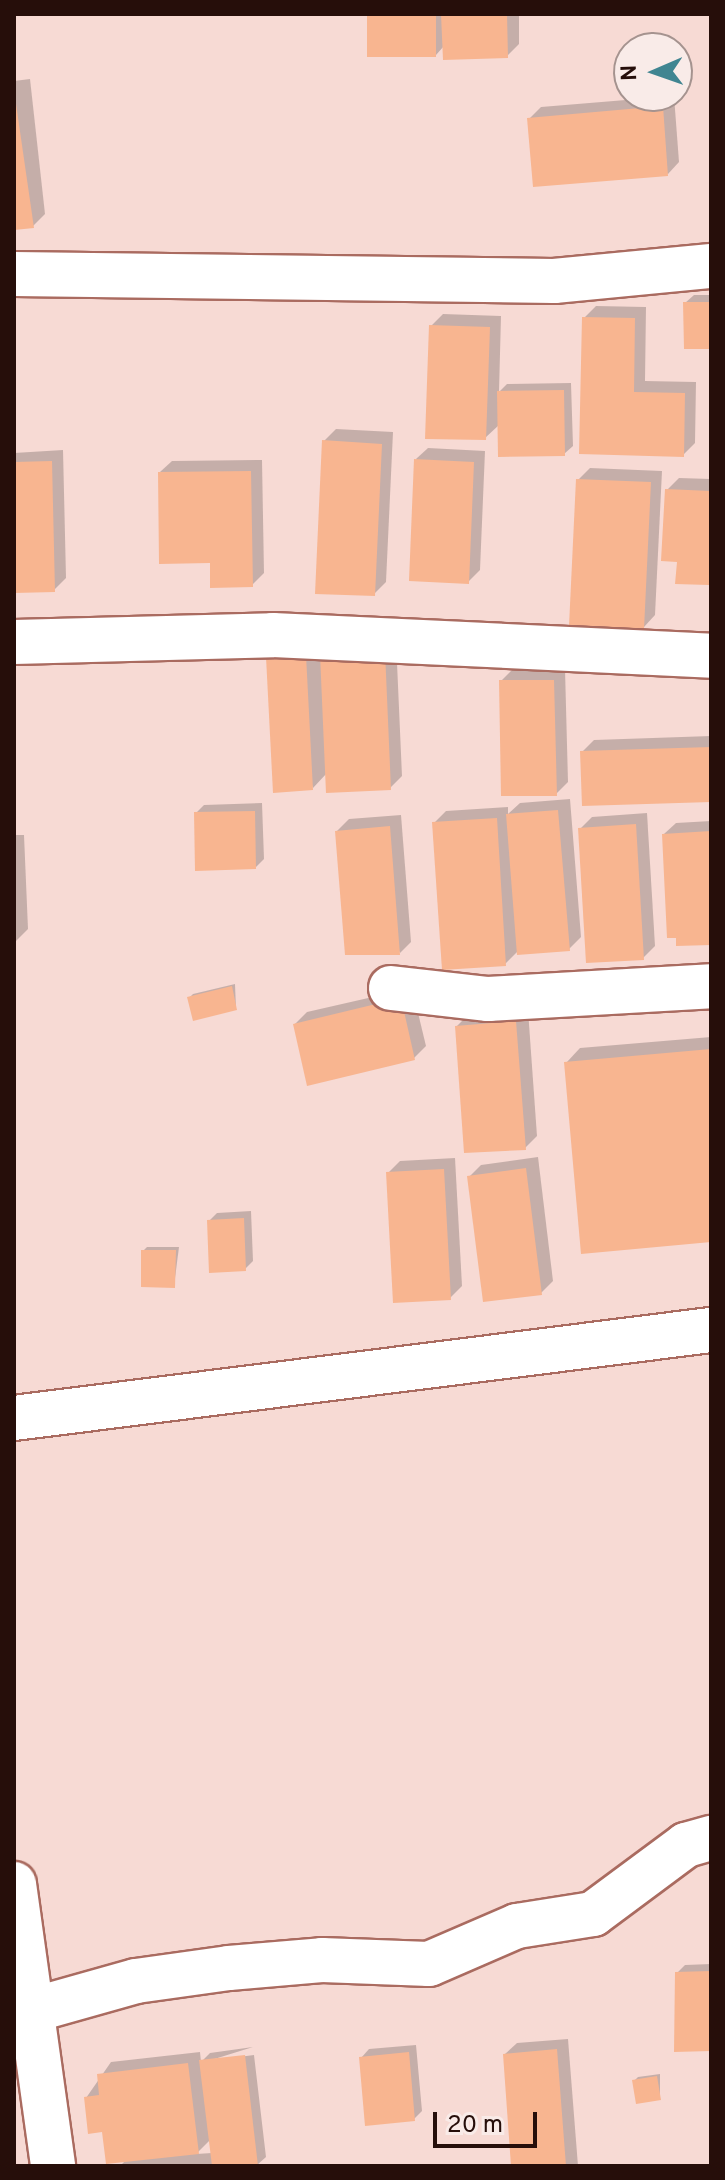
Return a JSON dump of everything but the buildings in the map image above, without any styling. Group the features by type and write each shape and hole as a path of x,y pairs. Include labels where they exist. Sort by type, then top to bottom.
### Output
{"street":[{"path":"14,274 554,281 711,266"},
{"path":"14,642 273,635 711,656"},
{"path":"391,988 488,999 711,986"},
{"path":"14,1418 711,1330"},
{"path":"33,2010 136,1981 229,1968 322,1960 429,1964 476,1950 517,1926 593,1914 686,1845 711,1838"},
{"path":"14,1884 53,2166"}]}
